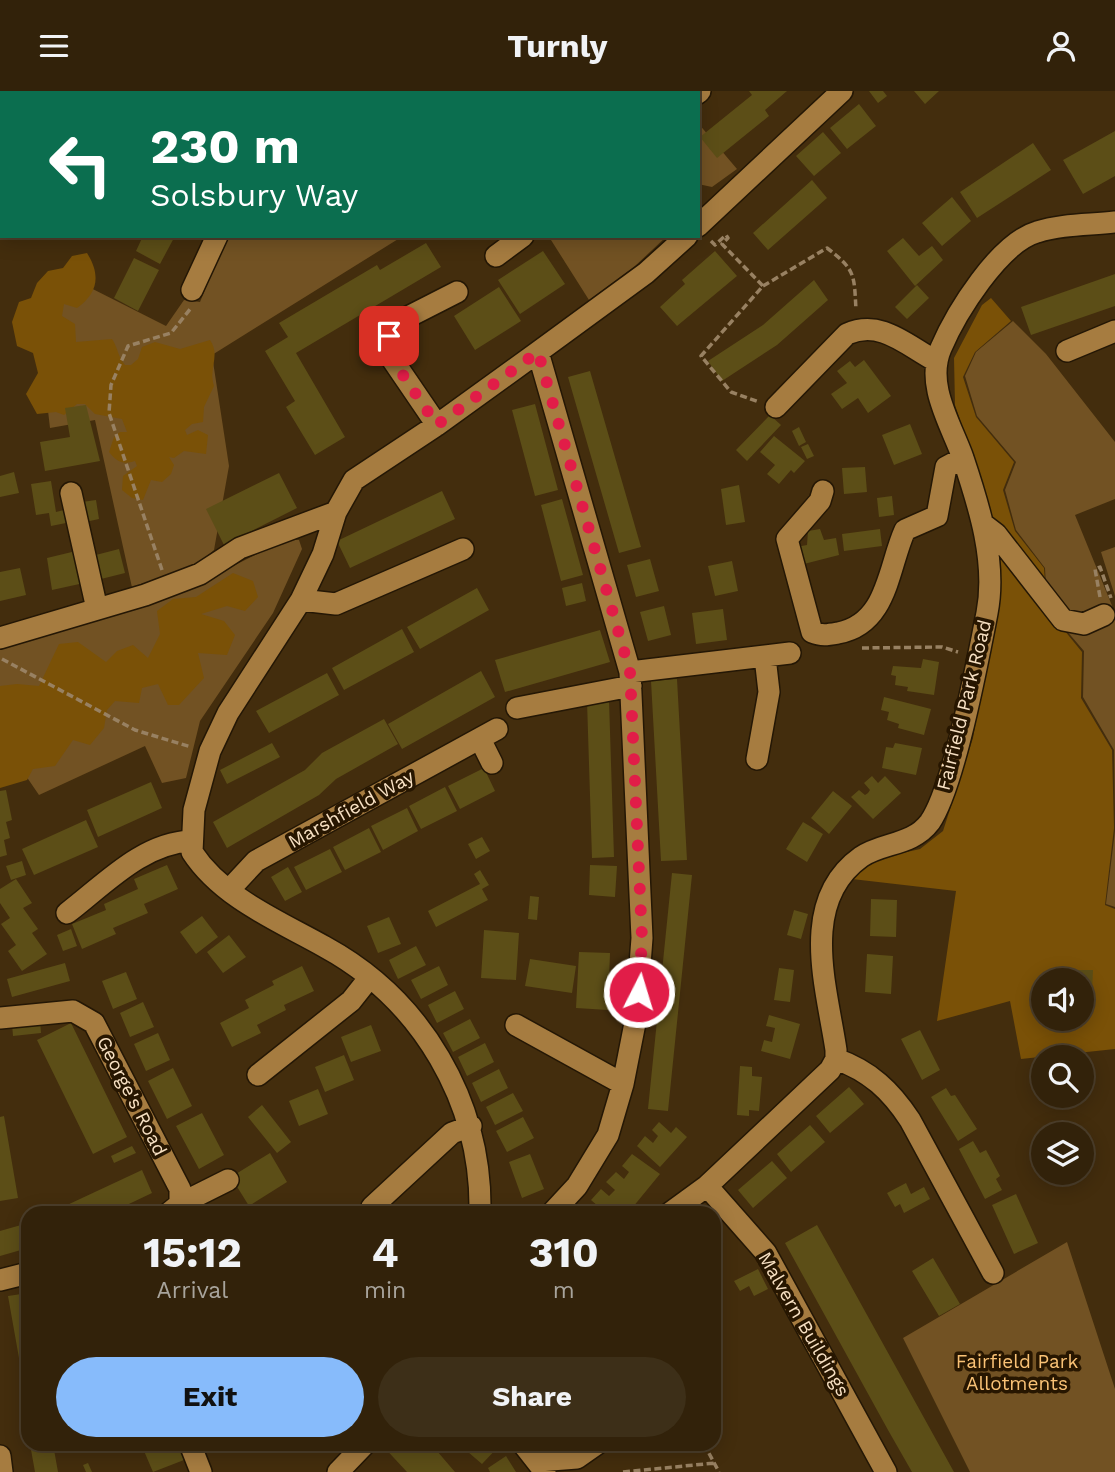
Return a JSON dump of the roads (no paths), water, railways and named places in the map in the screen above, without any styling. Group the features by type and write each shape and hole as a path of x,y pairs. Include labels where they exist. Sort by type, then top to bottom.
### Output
{"street":[{"path":"700,222 842,91"},
{"path":"776,407 847,334 860,328 883,330 936,361 967,302 1011,247 1034,233 1115,222"},
{"path":"193,287 216,238"},
{"path":"496,256 520,238"},
{"path":"480,1206 480,1178 471,1126 448,1070 432,1044 404,1010 370,977 229,890 198,862 192,852 191,841 194,810 210,751 228,713 301,600 323,554 336,512 354,480 437,425 646,273 683,238"},
{"path":"437,425 392,359 389,336 404,319 457,292"},
{"path":"1067,351 1115,331"},
{"path":"538,352 631,679 642,966 623,1084 608,1135 577,1187 559,1206"},
{"name":"Fairfield Park Road","path":"836,1059 821,951 821,926 826,904 842,875 862,856 907,841 922,831 932,819 946,786 988,610 989,570 983,524 963,458 936,386 936,361"},
{"path":"823,491 820,501 788,539 812,632 821,636 850,631 865,621 890,583 896,550 905,530 937,516 946,467 963,458"},
{"path":"71,493 97,609"},
{"path":"0,638 200,574 240,548 336,512"},
{"path":"983,524 996,534 1063,620 1084,624 1109,610"},
{"path":"301,600 336,604 463,549"},
{"path":"517,708 631,679 790,653"},
{"path":"757,759 769,692 765,657"},
{"name":"Marshfield Way","path":"229,890 256,861 489,734 492,763"},
{"path":"66,913 151,849 171,842 191,841"},
{"path":"268,1076 351,1001 370,977"},
{"name":"George's Road","path":"2,1013 73,1011 94,1023 180,1189 176,1206"},
{"path":"516,1025 623,1084"},
{"path":"680,1206 707,1186 830,1070 836,1059 858,1067 895,1097 993,1273"},
{"path":"373,1206 452,1133 471,1126"},
{"path":"180,1206 228,1180"},
{"name":"Malvern Buildings","path":"707,1186 766,1253 886,1472"},
{"path":"0,1280 21,1275"},
{"path":"193,1451 201,1472"},
{"path":"349,1469 361,1451"},
{"path":"529,1451 542,1466 577,1458 587,1451"},
{"path":"0,1456 2,1472"}],"park label":[{"name":"Fairfield Park Allotments","path":"1017,1372"}]}
